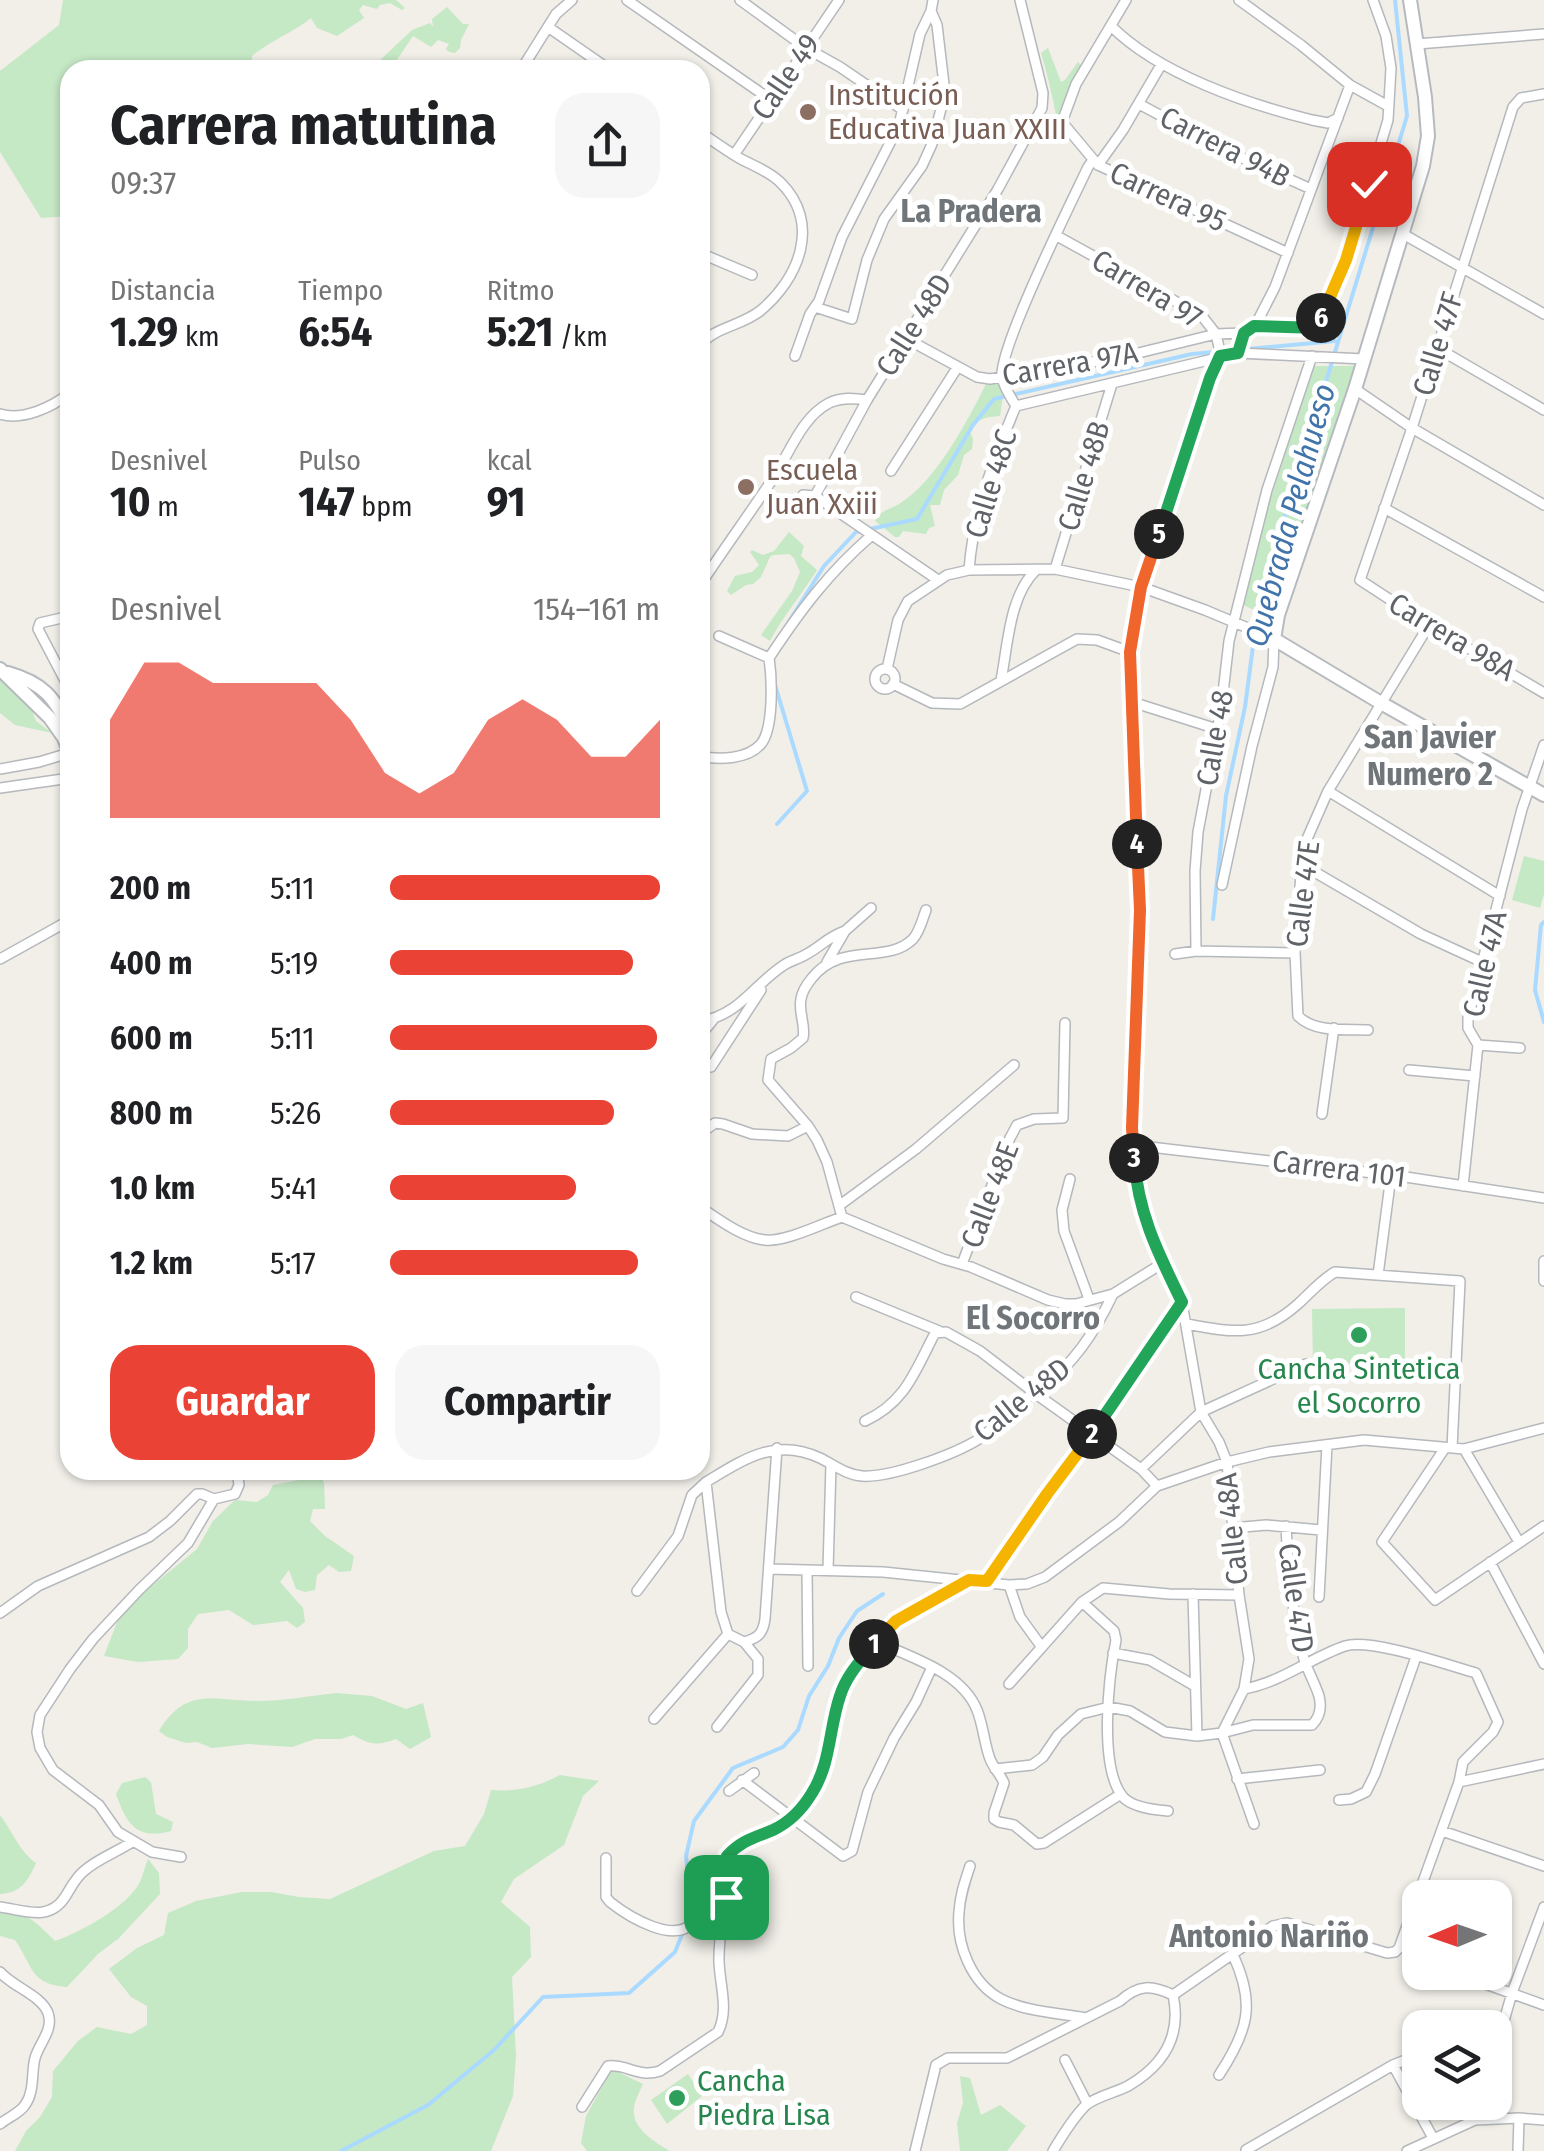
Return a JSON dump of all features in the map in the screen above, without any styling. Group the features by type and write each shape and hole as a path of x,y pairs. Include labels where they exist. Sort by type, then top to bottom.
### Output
{"street":[{"path":"527,60 556,14 572,0"},
{"path":"628,0 771,100"},
{"path":"740,0 903,110"},
{"name":"Calle 49","path":"734,155 840,0"},
{"name":"Calle 48D","path":"815,496 867,400 998,189 1044,103 1020,0"},
{"path":"1126,0 1110,26 1161,64 1209,87 1290,114 1328,123 1339,118"},
{"path":"1239,0 1350,84 1388,106"},
{"path":"1254,326 1318,328 1346,260 1388,120 1392,68 1373,0"},
{"path":"1222,884 1273,667 1272,638 1278,615 1355,389 1357,358 1424,166 1428,136 1410,0"},
{"path":"796,356 833,256 894,136 920,34 932,5"},
{"path":"815,307 852,319 867,260 884,220 922,166 932,144 945,93 932,5"},
{"path":"548,26 596,60"},
{"name":"Carrera 95","path":"1110,26 1076,84 1062,122 1096,163 1288,253"},
{"path":"1418,44 1544,34"},
{"path":"1003,379 1012,336 1088,168 1096,163 1139,104 1161,64"},
{"path":"1239,352 1243,334 1254,326 1275,287 1350,84"},
{"name":"Calle 47F","path":"1360,580 1513,106 1521,98 1544,94"},
{"name":"Carrera 94B","path":"1139,104 1310,190"},
{"path":"710,139 783,185 797,207 803,234 795,269 777,296 751,318 710,337"},
{"path":"1403,234 1544,314"},
{"name":"Carrera 97","path":"1057,236 1202,316 1216,335 1220,355"},
{"path":"710,257 752,275"},
{"name":"Carrera 97A","path":"906,338 978,378 1003,379 1216,335 1243,334"},
{"path":"1436,348 1544,410"},
{"path":"1015,405 1239,352 1357,358"},
{"name":"Calle 48A","path":"1220,355 1141,587 1130,652 1140,910 1133,1145 1136,1190 1148,1228 1182,1302 1201,1412 1220,1442 1227,1462 1248,1659 1244,1690 1222,1733"},
{"name":"Calle 48","path":"1196,952 1198,832 1236,623 1267,490 1317,357"},
{"path":"891,471 957,368"},
{"name":"Calle 48C","path":"887,669 898,620 908,600 947,575 969,570 972,537 1015,405 1003,379"},
{"name":"Calle 48B","path":"1056,569 1112,384"},
{"path":"1355,389 1412,428 1544,504"},
{"path":"0,414 30,414 60,398"},
{"path":"710,571 808,422 832,402 867,400"},
{"path":"803,495 815,496 938,580"},
{"path":"1384,508 1544,597"},
{"path":"710,758 736,757 753,751 763,742 770,712 769,658 809,598 871,534"},
{"path":"1000,680 1014,609 1036,569"},
{"path":"969,570 1056,569 1141,587 1236,623 1272,638 1544,794"},
{"name":"Carrera 98A","path":"1360,580 1544,692"},
{"path":"60,618 40,623 38,629 60,671"},
{"name":"Calle 47E","path":"1334,1028 1308,1025 1298,1016 1295,953 1303,848 1328,791 1430,625"},
{"path":"719,636 769,658"},
{"path":"894,684 932,703 960,704 1077,639 1090,638 1130,652"},
{"path":"887,669 893,673 894,684 884,688 876,681 877,674 887,669"},
{"path":"2,670 31,680 60,710"},
{"path":"2,670 60,732"},
{"path":"1132,702 1217,729"},
{"name":"Calle 47A","path":"1463,1186 1478,1045 1468,1028 1468,1018 1529,786 1544,744"},
{"path":"0,769 60,756"},
{"path":"0,788 60,779"},
{"path":"1328,791 1500,896"},
{"path":"1300,864 1421,934 1482,962"},
{"path":"842,1217 823,1151 808,1126 768,1080 772,1058 804,1038 800,1002 805,988 846,931 870,908"},
{"path":"827,962 904,946 914,938 926,910"},
{"path":"0,959 60,926"},
{"path":"710,1025 783,966 807,955 829,936 846,931"},
{"path":"1175,954 1295,953"},
{"path":"711,1067 768,980"},
{"path":"710,1021 714,1020"},
{"name":"Calle 48E","path":"962,1264 1017,1125 1034,1119 1063,1118 1065,1024"},
{"path":"1322,1114 1334,1028 1368,1030"},
{"path":"1478,1045 1520,1048"},
{"path":"840,1206 916,1149 1014,1065"},
{"path":"1408,1070 1475,1076"},
{"path":"710,1127 715,1123 752,1134 788,1136 808,1126"},
{"name":"Carrera 101","path":"1133,1145 1544,1198"},
{"path":"1378,1275 1391,1176"},
{"path":"1070,1178 1062,1210 1064,1231 1089,1299"},
{"path":"710,1213 751,1237 767,1240 842,1217 1048,1300 1070,1304 1112,1294 1163,1263"},
{"path":"1544,1262 1544,1281"},
{"path":"1187,1324 1227,1331 1256,1330 1291,1310 1331,1274 1460,1281 1448,1448 1382,1542 1435,1600 1544,1526"},
{"name":"Calle 48D","path":"831,1464 863,1476 885,1473 916,1466 981,1438 1019,1401 1036,1394 1080,1353 1095,1332 1112,1294"},
{"path":"856,1297 935,1335 946,1332 980,1350 1142,1469 1157,1486"},
{"path":"987,1581 1182,1302"},
{"path":"865,1421 907,1389 935,1335"},
{"path":"1142,1469 1201,1412 1306,1364"},
{"path":"770,1568 1028,1584 1045,1578 1119,1522 1157,1486 1227,1462 1269,1452 1368,1440 1464,1449 1544,1428"},
{"path":"1318,1597 1327,1445"},
{"path":"744,1642 763,1630 778,1448"},
{"path":"710,1480 778,1448 808,1452 831,1464 828,1570"},
{"path":"1464,1449 1518,1542"},
{"path":"0,1613 38,1586 148,1537 197,1494 214,1499 235,1494 238,1480"},
{"path":"638,1592 678,1536 692,1495 710,1480"},
{"path":"706,1482 720,1612 728,1634 744,1642 758,1659 758,1675 717,1727"},
{"path":"180,1856 152,1852 118,1832 99,1804 53,1770 40,1748 37,1732 40,1716 54,1690 93,1639 188,1543 214,1499"},
{"path":"1232,1528 1266,1525 1321,1530"},
{"name":"Calle 47D","path":"1222,1733 1253,1725 1312,1725 1319,1715 1318,1693 1306,1665 1292,1601 1286,1526"},
{"path":"1490,1562 1544,1664"},
{"path":"807,1570 808,1666"},
{"path":"606,1858 606,1897 610,1902 658,1928 674,1933 687,1930 727,1856 738,1844 794,1817 810,1796 820,1778 844,1686 876,1641 896,1621 969,1580"},
{"path":"1009,1584 1020,1617 1041,1646"},
{"path":"1010,1684 1082,1602 1102,1588 1239,1595"},
{"path":"1192,1594 1196,1736"},
{"path":"1082,1602 1114,1631 1116,1640 1107,1693 1108,1738 1111,1766 1121,1794 1133,1803 1168,1811"},
{"path":"654,1719 728,1634"},
{"path":"1533,1640 1544,1634"},
{"path":"876,1641 932,1667 965,1689 976,1706 989,1758 1003,1778 994,1813 998,1822 1014,1826 1037,1844 1044,1843 1121,1794"},
{"path":"1174,1995 1273,1926 1287,1924 1395,1952 1442,1831 1463,1762 1498,1722 1476,1673 1369,1644 1350,1644 1286,1676 1244,1690"},
{"path":"1113,1652 1150,1660 1195,1686"},
{"path":"1339,1800 1366,1792 1416,1657"},
{"path":"742,1780 842,1856 852,1852 868,1792 932,1667"},
{"path":"995,1769 1032,1765 1081,1714 1109,1707 1130,1711 1165,1732 1196,1736 1222,1733 1254,1824"},
{"path":"1459,1782 1544,1764"},
{"path":"1237,1779 1320,1770"},
{"path":"729,1792 754,1773"},
{"path":"1442,1831 1544,1866"},
{"path":"0,1907 36,1914 48,1912 64,1900 85,1869 132,1842"},
{"path":"582,2107 608,2066 640,2074 660,2071 718,2032 724,2004 719,1951 727,1856"},
{"path":"970,1866 958,1915 961,1941 982,1984 1008,2002 1087,2018"},
{"path":"1507,2010 1544,1907"},
{"path":"1219,2075 1231,2057 1246,2016 1244,1979 1233,1955"},
{"path":"0,1972 39,2001 49,2020 35,2058 25,2105 0,2124"},
{"path":"916,2151 936,2065 948,2058 1007,2058 1144,1987 1174,1995"},
{"path":"1503,1990 1544,2004"},
{"path":"1053,2151 1087,2104 1137,2080 1166,2051 1176,2028 1174,1995"},
{"path":"1065,2060 1087,2104"},
{"path":"1246,2150 1402,2062"},
{"path":"1393,2065 1433,2138"},
{"path":"1512,2118 1544,2120"},
{"path":"1518,2151 1519,2118"},
{"path":"1407,2151 1475,2120"}],"green space":[{"path":"63,0 396,0 405,8 390,3 377,9 363,5 359,10 364,18 337,36 317,28 311,18 266,46 252,60 60,60 60,217 41,218 0,152 0,71 59,25"},
{"path":"447,7 463,24 469,24 455,53 446,49 449,44 438,40 431,47 413,36 397,60 380,60 412,30 430,23 433,27 432,19"},
{"path":"1048,48 1061,82 1078,62 1082,66 1060,115 1056,115 1041,53"},
{"path":"1314,366 1355,366 1278,621 1237,602"},
{"path":"998,381 1004,389 1000,416 982,419 972,427 972,449 964,455 958,475 944,490 940,505 930,505 935,526 926,534 903,531 895,537 875,521 878,515 899,504 925,481 949,450 986,384"},
{"path":"789,532 804,546 801,556 817,570 770,641 761,635 792,591 800,572 794,558 789,554 773,555 753,584 731,595 727,591 735,576 752,572 759,565 752,550 763,555 774,551"},
{"path":"0,675 27,697 36,721 52,733 15,725 0,713"},
{"path":"1524,856 1544,861 1540,908 1512,900"},
{"name":"Cancha Sintetica el Socorro","path":"1405,1308 1405,1362 1313,1365 1312,1309"},
{"path":"322,1480 325,1509 313,1509 310,1521 354,1556 351,1571 339,1572 329,1565 317,1575 315,1590 296,1589 289,1570 280,1582 303,1608 305,1622 297,1628 287,1621 253,1625 229,1610 198,1614 188,1629 188,1648 178,1659 138,1662 104,1656 119,1617 132,1602 197,1549 213,1521 235,1500 257,1502 268,1495 273,1485"},
{"path":"336,1693 372,1696 406,1709 423,1703 431,1737 410,1749 396,1739 374,1743 353,1735 315,1739 292,1747 248,1744 212,1748 167,1737 159,1731 180,1707 202,1699 267,1701"},
{"path":"560,1775 599,1781 583,1796 564,1845 514,1879 501,1902 530,1927 531,1957 512,1977 516,2056 513,2096 491,2151 15,2151 52,2097 53,2071 78,2041 97,2027 131,2034 147,2025 147,2006 131,1997 109,1969 137,1948 164,1935 168,1913 196,1901 242,1892 330,1899 434,1851 465,1846 484,1814 491,1790 527,1788"},
{"path":"145,1777 151,1782 156,1814 173,1822 171,1831 142,1831 124,1814 116,1794 122,1783"},
{"path":"0,1815 36,1863 23,1885 0,1894"},
{"path":"148,1859 159,1873 160,1894 67,1987 39,1978 15,1940 0,1936 0,1908 24,1915 55,1941 77,1931 134,1891"},
{"path":"612,2069 643,2084 634,2108 636,2122 645,2134 670,2151 587,2151 581,2143 586,2116"},
{"name":"Cancha Piedra Lisa","path":"688,2074 702,2096 667,2124 651,2100"},
{"path":"960,2076 970,2078 981,2115 1000,2105 1026,2126 1007,2151 960,2151"}],"waterway":[{"name":"Quebrada Pelahueso","path":"1213,919 1226,796 1245,707 1259,601 1407,116 1395,0"},
{"path":"788,623 824,566 856,532 917,519 973,425 994,399 1192,354 1335,341"},
{"path":"775,685 807,791 777,824"},
{"path":"1544,922 1535,990 1544,1022"},
{"name":"Quebrada Pelahueso","path":"687,1924 692,1910 686,1856 694,1821 733,1768 783,1747 798,1730 809,1696 828,1666 839,1638 857,1611 883,1594"},
{"name":"Quebrada Pelahueso","path":"341,2151 428,2105 494,2050 543,1997 629,1993 675,1952 683,1932"}],"place":[{"name":"Institución Educativa Juan XXIII","path":"808,112"},
{"name":"Escuela Juan Xxiii","path":"746,487"},
{"name":"Cancha Sintetica el Socorro","path":"1359,1335"},
{"name":"Cancha Piedra Lisa","path":"677,2098"}],"district":[{"name":"La Pradera","path":"971,211"},
{"name":"San Javier Numero 2","path":"1430,756"},
{"name":"El Socorro","path":"1033,1318"},
{"name":"Antonio Nariño","path":"1269,1936"}],"route":[{"path":"726,1897 727,1856 738,1844 794,1817 810,1796 820,1778 839,1698 857,1665 896,1621 969,1580 987,1581 1182,1302 1148,1228 1136,1190 1132,1128 1140,910 1130,652 1135,622 1141,587 1220,356 1238,353 1242,336 1254,326 1318,328 1346,260 1369,184"}]}
